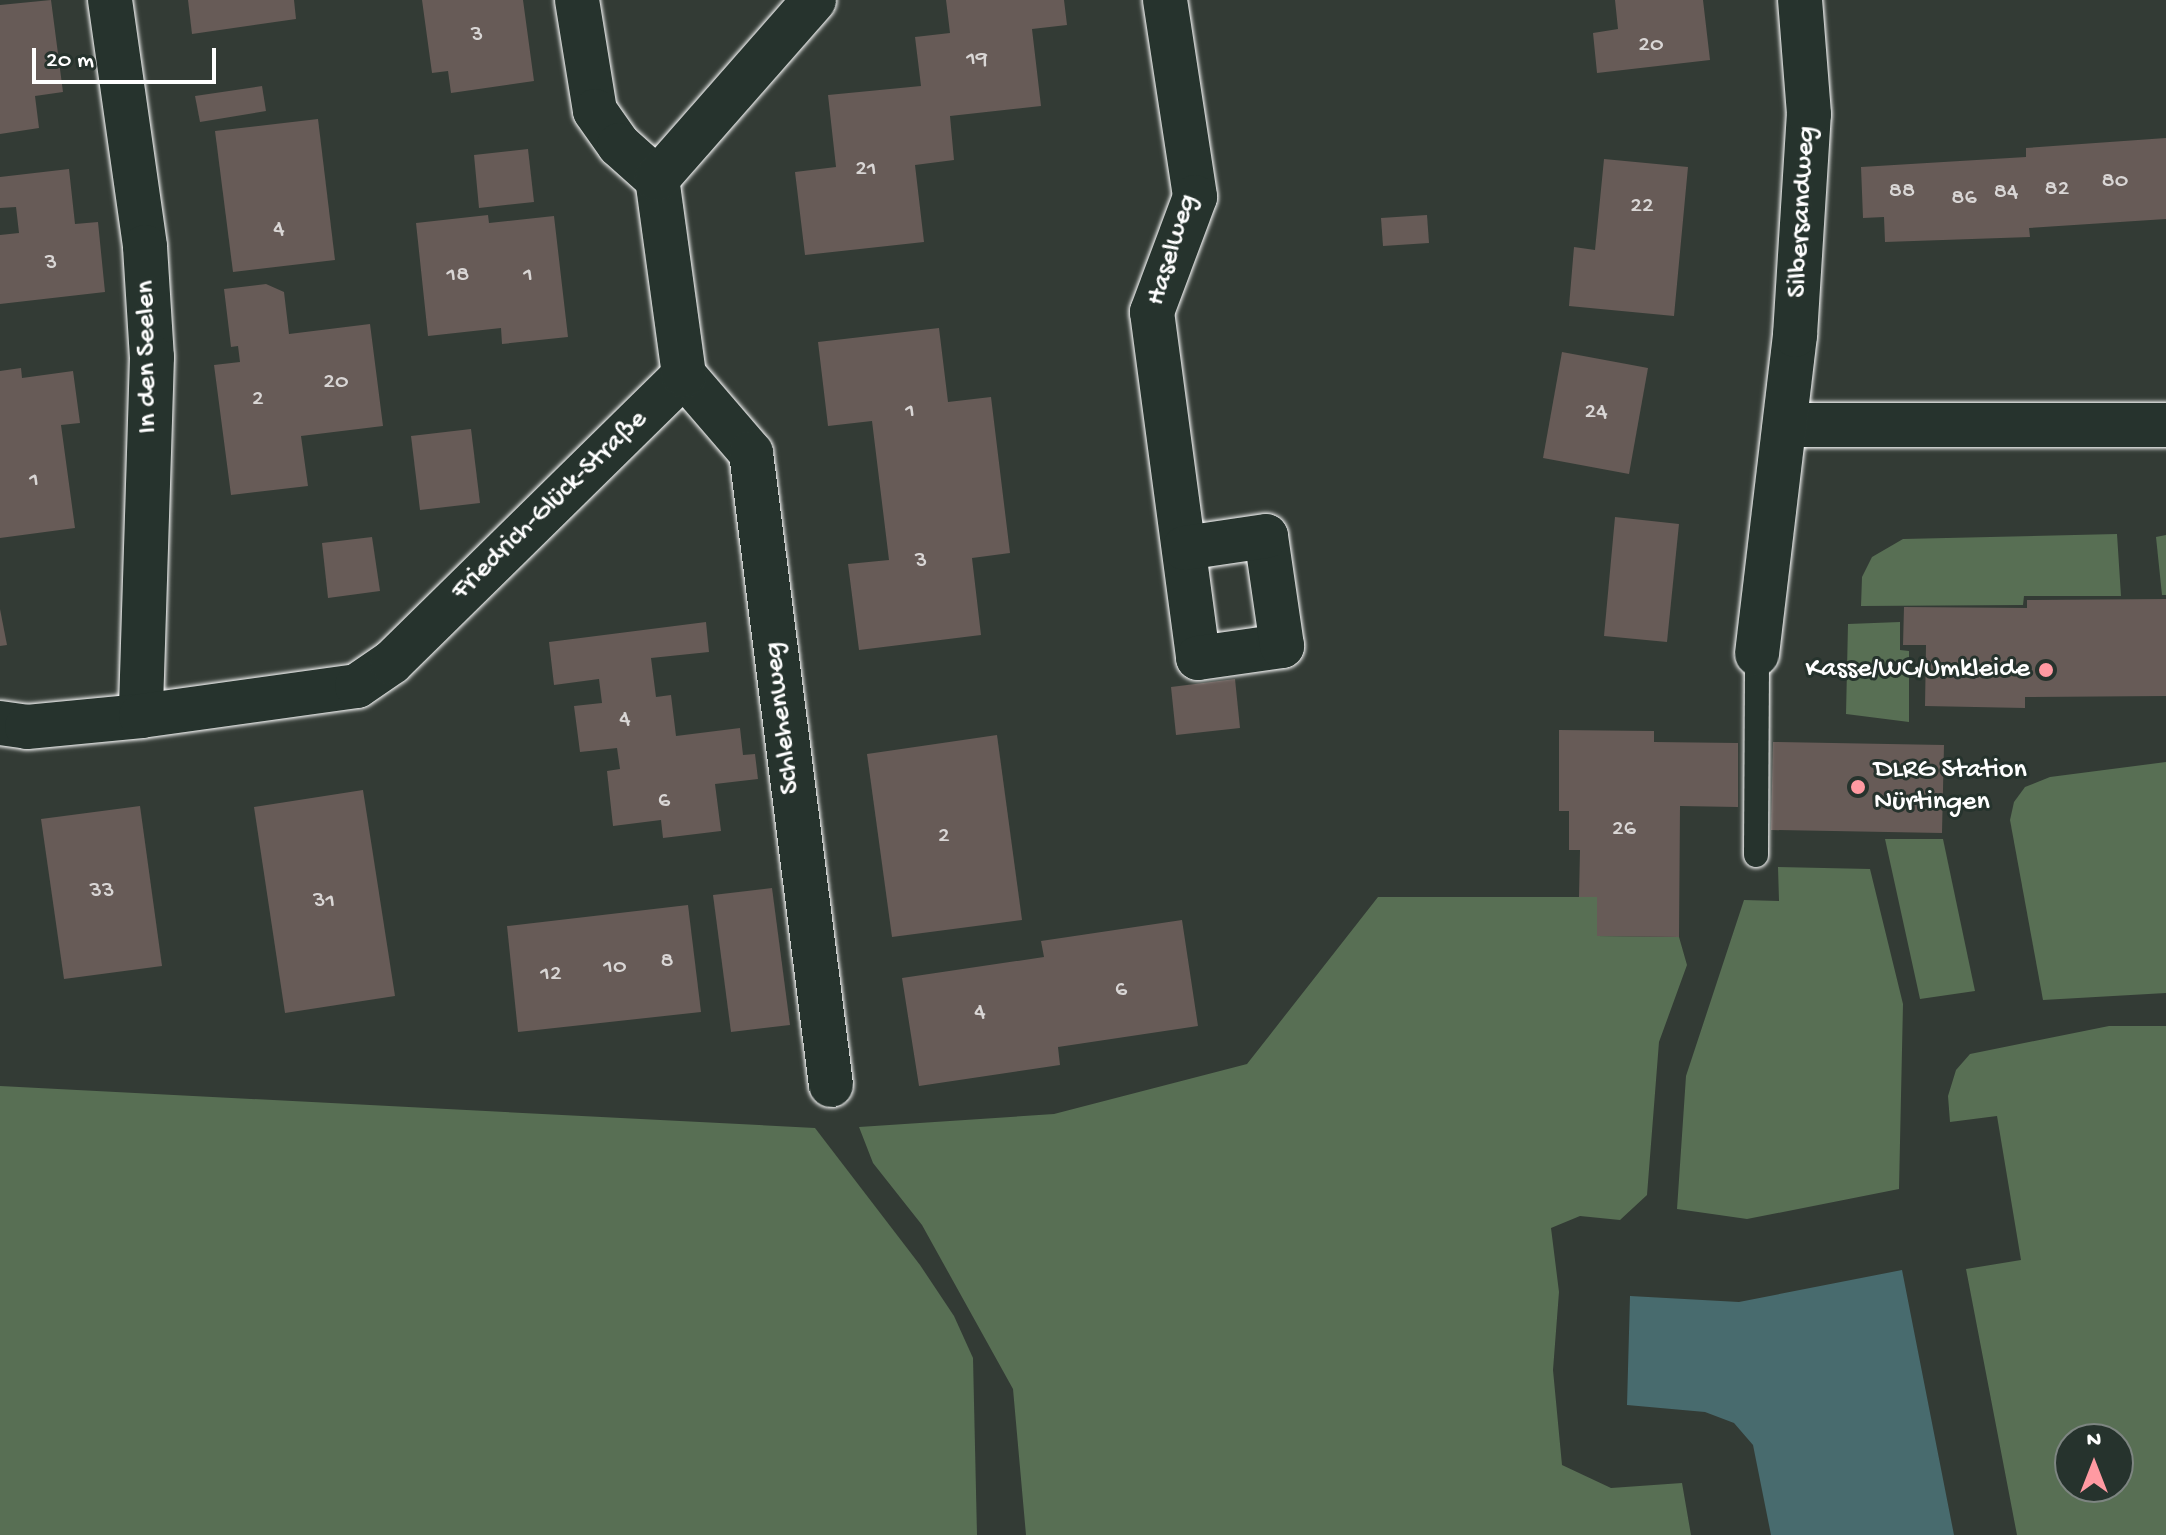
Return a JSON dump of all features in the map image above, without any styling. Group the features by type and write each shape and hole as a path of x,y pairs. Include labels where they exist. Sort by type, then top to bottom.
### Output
{"street":[{"name":"In den Seelen","path":"110,0 145,247 152,357 141,716"},
{"path":"577,0 595,111 619,145 657,179 684,375"},
{"path":"657,179 814,0"},
{"name":"Haselweg","path":"1165,0 1195,197 1152,312 1185,548"},
{"name":"Silbersandweg","path":"1757,654 1795,335 1809,114 1800,0"},
{"name":"Friedrich-Glück-Straße","path":"0,723 27,727 141,716 357,686 392,662 684,375"},
{"name":"Schlehenweg","path":"684,375 751,453 831,1085"},
{"path":"1786,425 2166,425"}],"lane":[{"path":"1756,855 1757,654"}],"green space":[{"path":"2117,534 2121,596 2024,596 2023,605 1861,606 1862,577 1872,557 1903,539"},
{"path":"2166,535 2166,595 2162,595 2156,537"},
{"path":"1900,622 1900,650 1909,651 1909,722 1846,714 1848,624"},
{"path":"2166,762 2166,993 2043,1000 2010,820 2014,802 2025,787 2050,777"},
{"path":"1885,839 1943,839 1975,991 1920,999"},
{"path":"1778,867 1870,869 1903,1004 1899,1189 1747,1219 1677,1209 1686,1076 1744,900 1779,901"},
{"path":"1378,897 1597,897 1597,936 1679,937 1687,965 1659,1042 1647,1195 1620,1220 1580,1216 1551,1228 1559,1292 1553,1370 1562,1465 1611,1488 1682,1483 1691,1535 1026,1535 1013,1389 922,1225 873,1163 859,1127 1054,1114 1247,1064"},
{"path":"2109,1026 2166,1026 2166,1535 2017,1535 1966,1269 2021,1260 1997,1116 1950,1122 1948,1096 1956,1070 1970,1054"},
{"path":"0,1086 815,1128 920,1265 954,1316 973,1358 977,1535 0,1535"}],"water":[{"path":"1902,1270 1954,1535 1771,1535 1753,1445 1734,1423 1705,1412 1627,1405 1630,1296 1739,1302"}],"building":[{"path":"51,0 63,92 35,96 39,128 0,134 0,5"},
{"path":"188,0 294,0 296,19 192,34"},
{"path":"422,0 523,0 534,81 451,93 448,71 432,73"},
{"path":"946,0 1064,0 1067,25 1032,29 1041,106 950,116 954,160 915,165 924,242 805,255 795,172 836,167 828,95 921,86 915,37 950,33"},
{"path":"1615,0 1703,0 1710,60 1597,73 1593,33 1618,29"},
{"path":"262,86 266,111 200,122 195,96"},
{"path":"318,119 335,260 233,272 215,131"},
{"path":"2166,138 2166,219 2029,228 2030,237 1885,242 1884,217 1863,218 1861,167 2026,157 2026,148"},
{"path":"528,149 534,202 479,208 474,155"},
{"path":"1604,159 1688,167 1674,316 1569,306 1574,247 1595,250"},
{"path":"69,169 75,224 98,222 105,292 0,304 0,235 19,233 16,207 0,208 0,177"},
{"path":"488,215 489,223 554,216 568,337 502,344 501,328 428,336 416,223"},
{"path":"1427,215 1429,243 1383,246 1381,218"},
{"path":"266,284 284,292 289,334 370,324 383,426 301,436 308,486 231,495 214,365 240,362 238,346 231,347 224,289"},
{"path":"939,328 948,402 991,397 1010,553 972,558 981,635 859,650 848,564 889,560 872,421 828,426 818,342"},
{"path":"1562,352 1648,368 1629,474 1543,458"},
{"path":"21,368 22,378 73,371 80,423 61,425 75,528 0,538 0,371"},
{"path":"471,429 480,503 420,510 411,436"},
{"path":"1615,517 1679,524 1667,642 1604,636"},
{"path":"372,537 380,591 328,598 322,543"},
{"name":"Kasse/WC/Umkleide","path":"2166,599 2166,696 2025,697 2025,708 1925,706 1926,645 1903,645 1904,607 2027,608 2027,600"},
{"path":"0,609 7,645 0,646"},
{"path":"706,622 709,652 651,658 656,697 671,695 676,736 740,728 743,755 755,754 758,779 715,784 721,831 663,838 661,820 613,826 607,771 620,769 617,748 580,752 574,706 602,703 599,679 554,685 549,642"},
{"path":"1235,679 1240,728 1176,735 1171,687"},
{"path":"1559,730 1654,731 1654,742 1738,743 1738,807 1680,806 1679,937 1597,936 1597,897 1579,897 1580,850 1569,850 1569,811 1559,811"},
{"path":"997,735 1022,920 892,937 867,754"},
{"name":"DLRG Station Nürtingen","path":"1773,742 1944,745 1942,833 1771,830"},
{"path":"363,790 395,996 285,1013 254,807"},
{"path":"140,806 162,966 64,979 41,819"},
{"path":"772,888 790,1025 731,1032 713,895"},
{"path":"688,905 701,1012 518,1032 507,926"},
{"path":"1182,920 1198,1026 1058,1047 1060,1065 919,1086 902,978 1044,957 1041,941"}],"place":[{"name":"Kasse/WC/Umkleide","path":"2046,670"},
{"name":"DLRG Station Nürtingen","path":"1858,787"}]}
